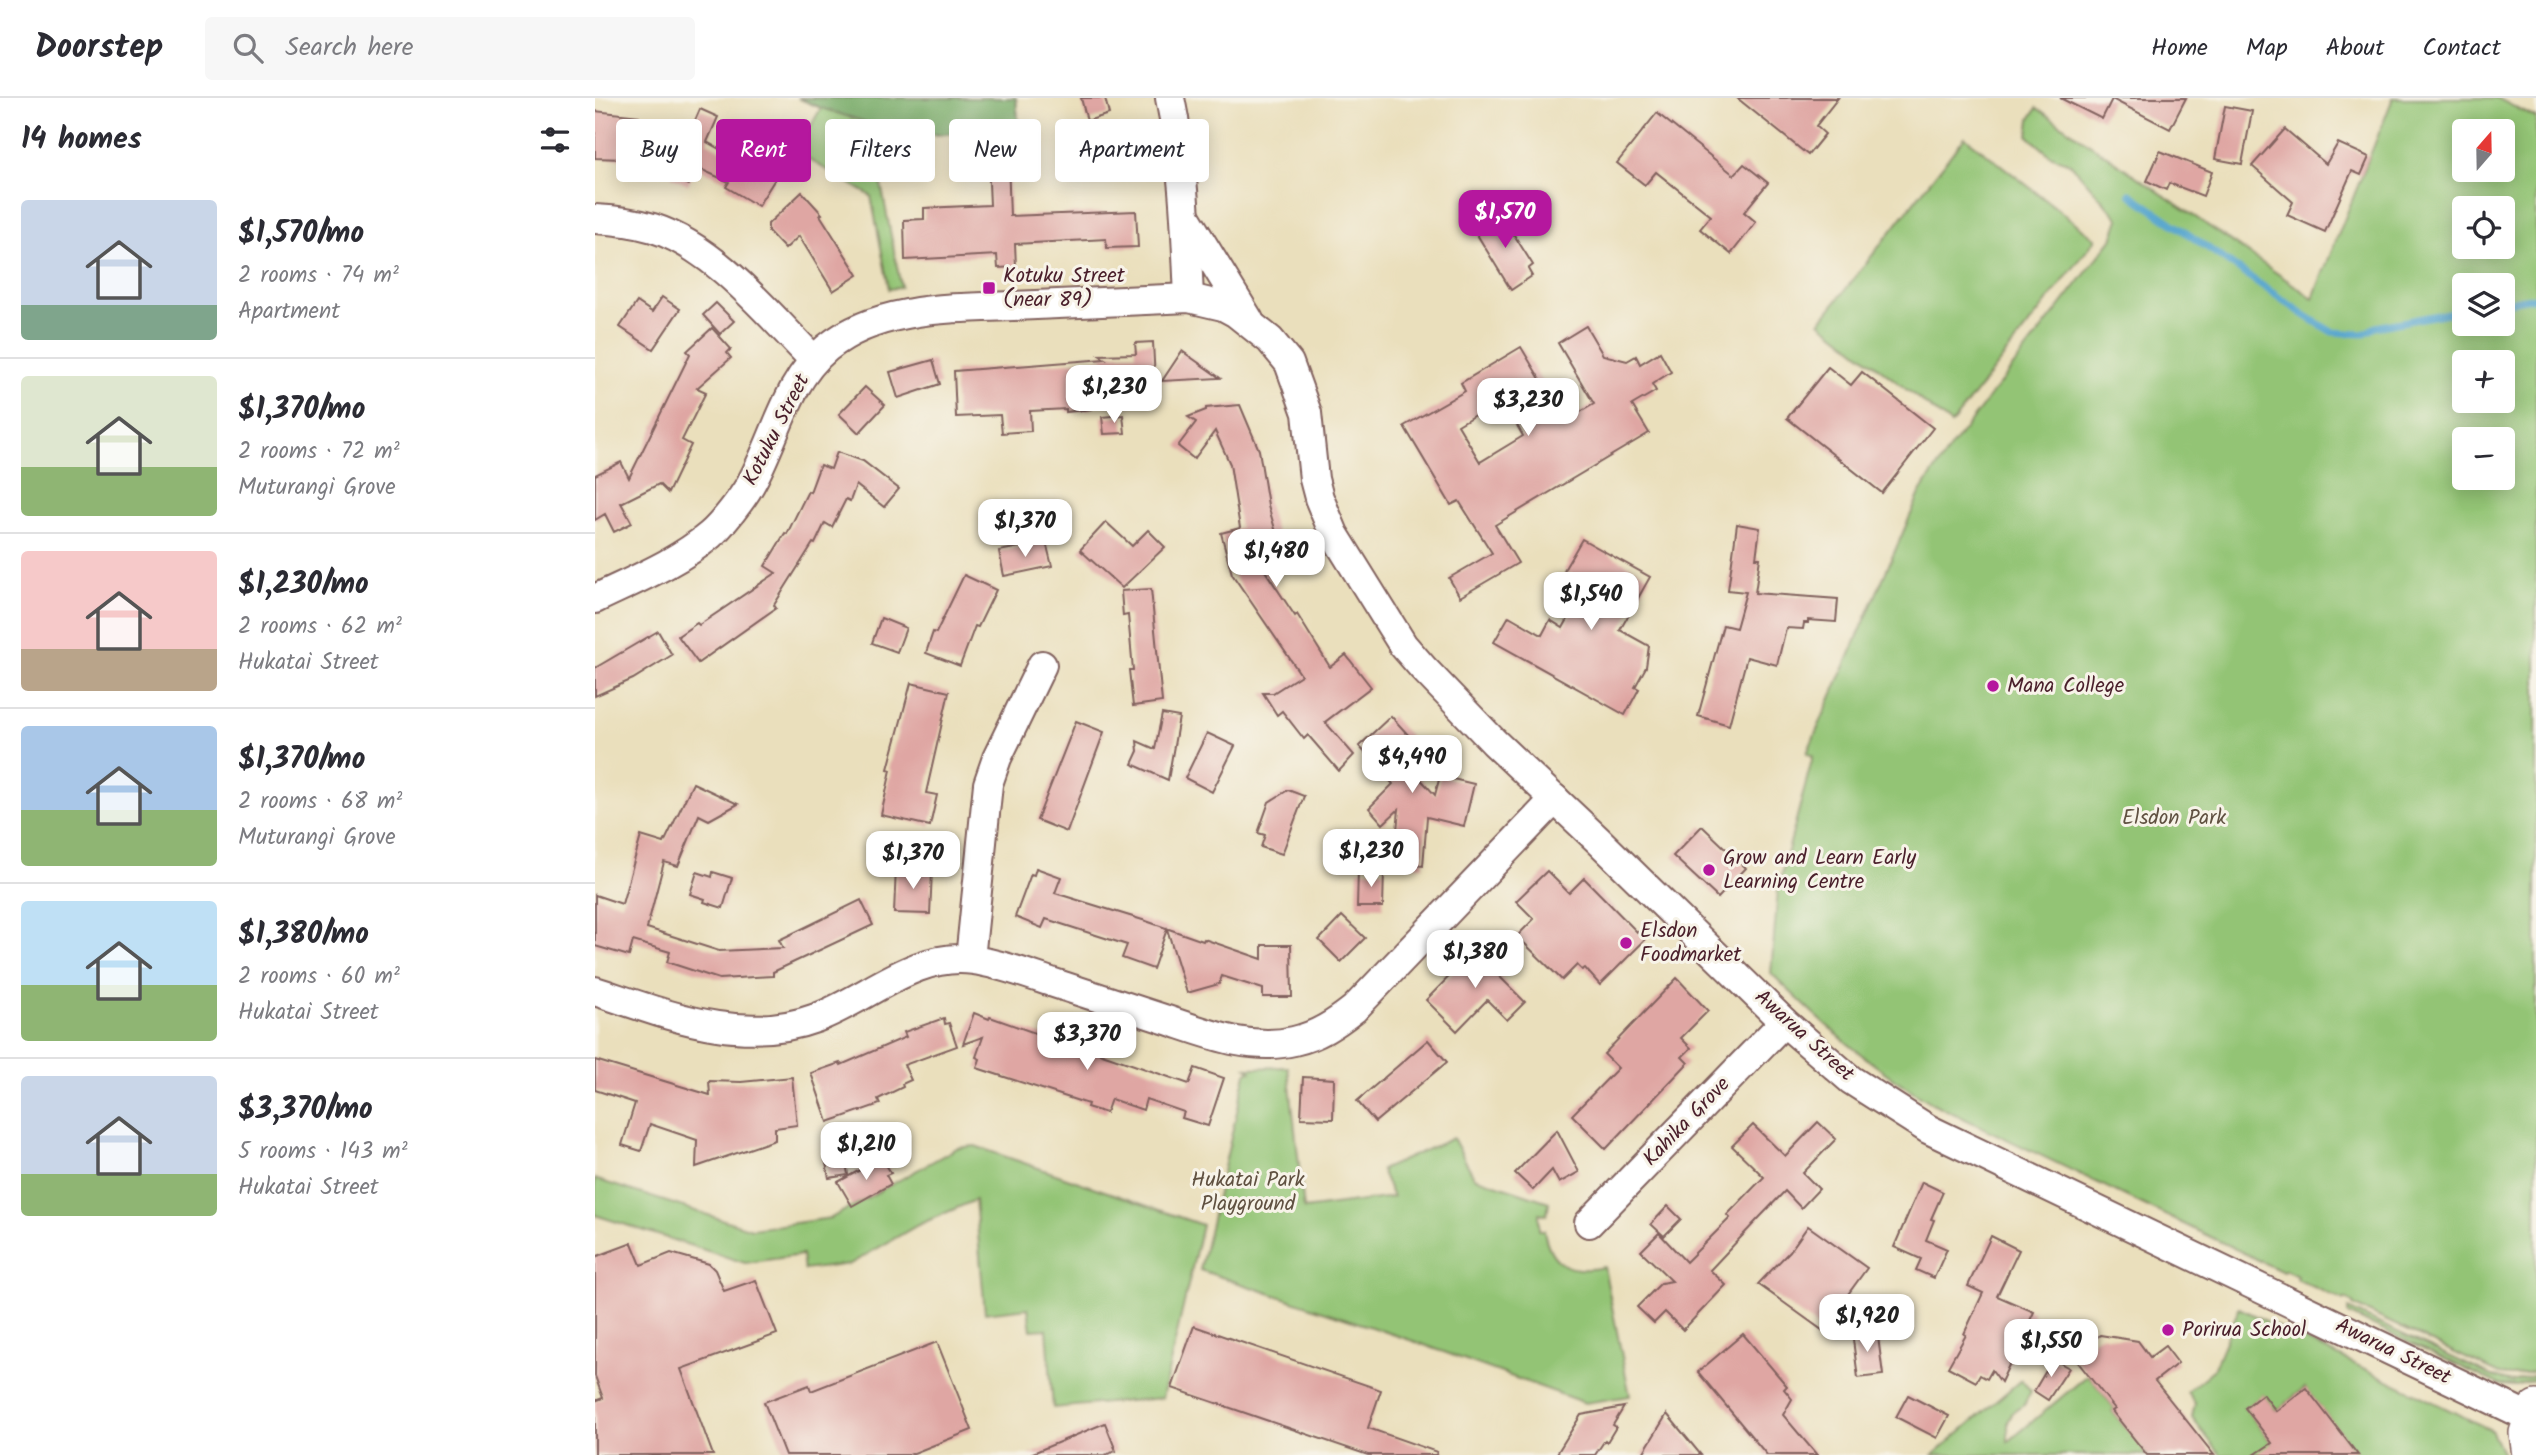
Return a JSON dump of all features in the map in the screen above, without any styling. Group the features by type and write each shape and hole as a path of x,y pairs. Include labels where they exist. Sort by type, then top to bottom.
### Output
{"main road":[{"path":"2530,1455 2527,1433 2533,1413"}],"street":[{"path":"1170,98 1185,215 1189,298"},
{"path":"1185,215 1249,321"},
{"path":"595,219 623,221 656,229 685,243 733,279 814,360"},
{"name":"Awarua Street","path":"1189,298 1223,306 1249,321 1271,341 1289,363 1307,413 1314,478 1319,498 1334,534 1403,645 1495,742 1784,1022 1851,1080 1928,1129 2533,1413"},
{"name":"Kotuku Street","path":"595,599 659,568 711,534 749,486 788,400 814,360 829,346 852,333 883,320 927,311 1189,298"},
{"path":"969,959 988,784 997,758 1042,665"},
{"path":"595,991 706,1025 733,1030 762,1029 815,1019 929,963 969,959 1011,969 1219,1037 1265,1044 1293,1041 1334,1024 1354,1009 1555,799"},
{"name":"Kahika Grove","path":"1589,1223 1784,1022"}],"green space":[{"path":"798,98 1016,98 1018,119 949,119 949,134 935,135 935,119 825,119 825,169 811,161 811,126 821,108"},
{"path":"798,98 1016,98 1018,119 949,119 949,134 935,135 935,119 856,119"},
{"name":"Elsdon Park","path":"2393,98 2497,98 2536,118 2536,1370 2514,1375 2500,1374 2345,1299 2344,1301 2296,1279 2297,1276 2285,1270 2283,1272 1932,1103 1888,1075 1847,1043 1771,973 1778,889 1813,756 1807,753 1921,491 1950,448 2112,239 2119,219 2071,164 2050,155 2028,136 2030,119 2037,108 2313,298"},
{"path":"1965,137 2096,239 1951,424 1820,322"},
{"path":"847,182 882,182 901,287 889,289 871,196"},
{"name":"Hukatai Park Playground","path":"1288,1067 1304,1209 1393,1197 1381,1170 1453,1138 1474,1177 1549,1202 1547,1215 1539,1213 1539,1230 1544,1230 1551,1252 1564,1265 1582,1269 1604,1267 1630,1396 1585,1403 1416,1342 1200,1270 1246,1073 1251,1071 1247,1068"},
{"path":"975,1146 1202,1225 1162,1398 1053,1408 1047,1329 1031,1330 1028,1308 985,1313 975,1200 918,1225 850,1264 804,1270 802,1255 745,1263 595,1215 595,1179 752,1229 831,1218 957,1148"},
{"path":"2239,1308 2491,1430 2503,1455 2358,1455 2305,1388 2276,1411 2263,1395 2245,1408 2281,1455 2221,1455 2192,1418 2195,1403 2187,1392 2213,1370"},
{"path":"2348,1309 2492,1376 2512,1382 2536,1375 2536,1379 2516,1386 2500,1385 2348,1314"},
{"path":"2088,1375 2115,1409 2112,1411 2133,1437 2135,1435 2146,1448 2143,1450 2147,1455 1933,1455 2021,1380 2031,1391 2024,1405 2013,1412 2008,1422 2008,1442"}],"building":[{"path":"1081,98 1105,98 1109,114 1086,119"},
{"path":"1737,98 1838,98 1816,126 1825,134 1808,155"},
{"path":"2060,98 2186,98 2170,129 2112,99 2102,119"},
{"path":"2225,106 2252,111 2242,164 2215,159"},
{"path":"700,109 718,117 707,142 716,147 716,176 702,170 702,119 696,119"},
{"path":"595,111 648,118 616,119 616,159 595,158"},
{"path":"1657,113 1734,175 1744,164 1768,183 1744,212 1756,222 1731,254 1700,229 1711,216 1656,172 1645,185 1617,163"},
{"path":"2285,129 2326,164 2338,143 2369,157 2361,175 2352,171 2325,232 2287,215 2293,202 2252,166"},
{"path":"2160,151 2212,172 2203,196 2169,183 2166,190 2147,181"},
{"path":"729,182 773,182 758,206 726,187"},
{"path":"989,182 1009,182 1010,216 1136,211 1138,247 1107,248 1106,239 1015,244 1016,267 998,268 997,255 905,260 904,220 924,219 924,208 990,205"},
{"path":"802,192 822,214 820,215 858,275 833,291 799,236 785,249 768,231 768,224"},
{"path":"1499,211 1533,265 1528,269 1532,276 1511,290 1473,228"},
{"path":"662,297 680,309 653,349 620,327 637,302 652,312"},
{"path":"716,303 734,321 720,334 703,315"},
{"path":"1586,326 1603,355 1627,361 1636,356 1640,364 1660,352 1671,372 1652,384 1656,391 1632,405 1649,433 1495,525 1518,563 1460,597 1449,578 1492,553 1459,501 1451,505 1404,426 1465,391 1461,383 1521,347 1565,421 1594,404 1558,343","holes":["1502,399 1523,436 1480,462 1458,425"]},
{"path":"712,328 731,349 727,353 731,358 697,388 706,392 682,440 691,445 668,493 659,484 621,503 632,523 614,532 605,514 595,520 595,475 621,462 629,478 690,354 687,351"},
{"path":"1153,342 1155,381 1137,382 1119,369 1120,383 1089,384 1091,409 1066,412 1066,409 1030,411 1031,431 1002,433 1000,415 956,417 954,371 1105,359 1099,355 1136,354 1135,343"},
{"path":"1182,351 1220,378 1162,381"},
{"path":"933,360 940,384 898,398 890,372"},
{"path":"1828,367 1851,385 1862,372 1933,428 1882,493 1787,418"},
{"path":"865,387 885,405 859,433 839,414"},
{"path":"1240,405 1259,450 1268,505 1280,546 1254,554 1295,616 1297,614 1330,667 1346,655 1371,687 1325,722 1354,755 1339,771 1308,735 1304,739 1282,711 1277,715 1263,693 1273,693 1301,675 1232,574 1221,533 1240,528 1230,464 1215,431 1194,459 1178,446 1196,422 1188,417 1206,408"},
{"path":"1123,415 1125,433 1104,434 1102,417"},
{"path":"837,452 863,461 899,489 884,507 856,485 850,501 846,499 832,527 825,523 815,544 813,543 774,605 776,608 698,663 678,636 697,623 699,625 776,573 765,566 785,533 787,534 808,491 810,492 820,465 831,469"},
{"path":"1106,522 1132,546 1148,530 1165,547 1122,588 1080,550"},
{"path":"1737,524 1760,528 1756,558 1760,558 1755,593 1838,599 1836,622 1808,620 1803,629 1786,628 1777,665 1747,657 1729,725 1698,716 1723,625 1736,628 1746,592 1728,590"},
{"path":"1582,539 1650,577 1620,630 1649,646 1646,667 1635,687 1639,689 1625,715 1494,642 1509,616 1542,635 1550,620 1563,628 1588,583 1564,570"},
{"path":"1046,542 1052,566 1004,576 999,551"},
{"path":"964,575 996,590 978,627 975,626 960,666 926,653 933,632 936,633"},
{"path":"1151,589 1162,702 1133,706 1128,615 1123,616 1121,591"},
{"path":"881,618 906,628 897,652 872,643"},
{"path":"658,631 672,655 633,679 595,696 595,668"},
{"path":"911,683 949,692 926,793 937,795 930,826 881,815 891,770 888,769"},
{"path":"1162,714 1179,717 1168,780 1132,764 1138,751 1137,741 1155,749"},
{"path":"1391,716 1410,737 1395,751 1435,795 1440,776 1474,784 1464,826 1427,817 1423,866 1394,863 1399,809 1383,824 1369,808 1393,784 1359,746"},
{"path":"1076,721 1104,732 1067,832 1037,820"},
{"path":"1207,733 1235,746 1212,792 1185,778"},
{"path":"693,783 738,804 709,820 699,815 678,866 664,862 647,928 719,951 783,948 779,940 861,900 873,925 773,972 773,976 719,979 667,962 670,952 633,941 629,956 595,946 595,895 622,904 641,836 664,843"},
{"path":"1288,790 1304,796 1282,854 1261,847 1265,835 1258,833 1269,802"},
{"path":"1702,826 1746,868 1718,898 1673,856"},
{"path":"896,868 932,871 930,914 894,913"},
{"path":"1036,868 1061,877 1055,893 1262,959 1262,945 1291,945 1292,997 1263,997 1263,989 1222,976 1219,984 1187,993 1167,929 1153,969 1122,958 1127,945 1046,919 1042,928 1015,917 1031,874 1034,875"},
{"path":"1358,870 1384,870 1383,907 1357,907"},
{"path":"1547,871 1569,893 1584,878 1645,940 1600,985 1585,968 1582,970 1577,965 1562,980 1517,936 1534,919 1516,901"},
{"path":"697,872 712,877 713,872 732,878 723,908 690,894"},
{"path":"1342,916 1365,938 1341,962 1319,940"},
{"path":"1483,942 1504,964 1496,973 1525,1002 1507,1020 1487,1000 1457,1031 1426,1000"},
{"path":"1677,978 1708,1011 1681,1038 1691,1048 1682,1057 1688,1063 1606,1149 1572,1115 1618,1068 1604,1054"},
{"path":"974,1013 1189,1084 1195,1068 1224,1078 1208,1126 1182,1118 1184,1112 1146,1099 1143,1110 1111,1099 1106,1113 1087,1107 1088,1104 977,1068 980,1059 976,1057 983,1037 963,1044"},
{"path":"944,1018 945,1024 949,1023 957,1046 904,1065 911,1080 878,1099 880,1104 828,1122 811,1073 840,1063 841,1065 906,1037 904,1032"},
{"path":"1428,1040 1447,1062 1375,1122 1357,1101"},
{"path":"595,1060 710,1095 709,1081 741,1082 792,1077 797,1125 775,1128 775,1140 696,1167 697,1140 650,1124 641,1151 622,1145 635,1103 595,1090"},
{"path":"1303,1077 1334,1079 1333,1119 1301,1118"},
{"path":"1818,1122 1836,1139 1803,1173 1819,1189 1801,1208 1785,1191 1710,1270 1726,1285 1683,1330 1665,1312 1654,1323 1637,1307 1661,1283 1672,1281 1641,1251 1659,1233 1686,1262 1730,1218 1727,1215 1764,1177 1732,1146 1753,1125 1785,1156"},
{"path":"1557,1130 1579,1172 1559,1183 1552,1170 1533,1190 1515,1173"},
{"path":"845,1154 848,1175 829,1178 825,1158"},
{"path":"882,1158 891,1173 886,1175 891,1184 852,1206 838,1182"},
{"path":"1922,1182 1943,1192 1931,1219 1934,1220 1926,1240 1947,1249 1934,1278 1916,1270 1921,1259 1894,1247"},
{"path":"1668,1206 1681,1219 1664,1236 1651,1224"},
{"path":"1808,1226 1867,1268 1822,1330 1758,1284 1790,1251"},
{"path":"1991,1236 2019,1250 1997,1296 2034,1312 2001,1382 1992,1370 1987,1379 1980,1375 1976,1382 1948,1367 1966,1335 1964,1334 1983,1293 1968,1286"},
{"path":"632,1243 641,1265 671,1253 709,1264 715,1270 724,1291 756,1280 777,1334 681,1369 713,1455 595,1455 595,1401 603,1398 595,1376 595,1257"},
{"path":"1194,1326 1381,1390 1368,1428 1437,1452 1436,1455 1368,1455 1172,1388"},
{"path":"1877,1329 1883,1375 1858,1378 1852,1332"},
{"path":"1743,1334 1787,1386 1784,1389 1792,1399 1783,1415 1817,1455 1767,1455 1698,1372"},
{"path":"2100,1335 2138,1341 2150,1357 2165,1346 2178,1363 2155,1381 2214,1455 2147,1455 2073,1356"},
{"path":"937,1342 972,1430 909,1455 785,1455 764,1402 809,1385 811,1391"},
{"path":"2053,1359 2069,1368 2048,1400 2034,1391"},
{"path":"2306,1388 2358,1455 2254,1455 2272,1443 2245,1408 2263,1394 2276,1411"},
{"path":"1908,1395 1949,1416 1937,1438 1896,1417"},
{"path":"1624,1407 1607,1442 1605,1440 1595,1455 1556,1455 1581,1415"},
{"path":"1667,1414 1701,1455 1642,1455"},
{"path":"1105,1423 1116,1451 1105,1455 1028,1455"}],"waterway":[{"path":"2130,194 2332,332 2363,334 2376,327 2452,312"},
{"path":"2515,301 2536,297"}],"place":[{"name":"Kotuku Street (near 89)","path":"989,288"},
{"name":"Mana College","path":"1993,686"},
{"name":"Grow and Learn Early Learning Centre","path":"1709,870"},
{"name":"Elsdon Foodmarket","path":"1626,943"},
{"name":"Porirua School","path":"2168,1330"}]}
